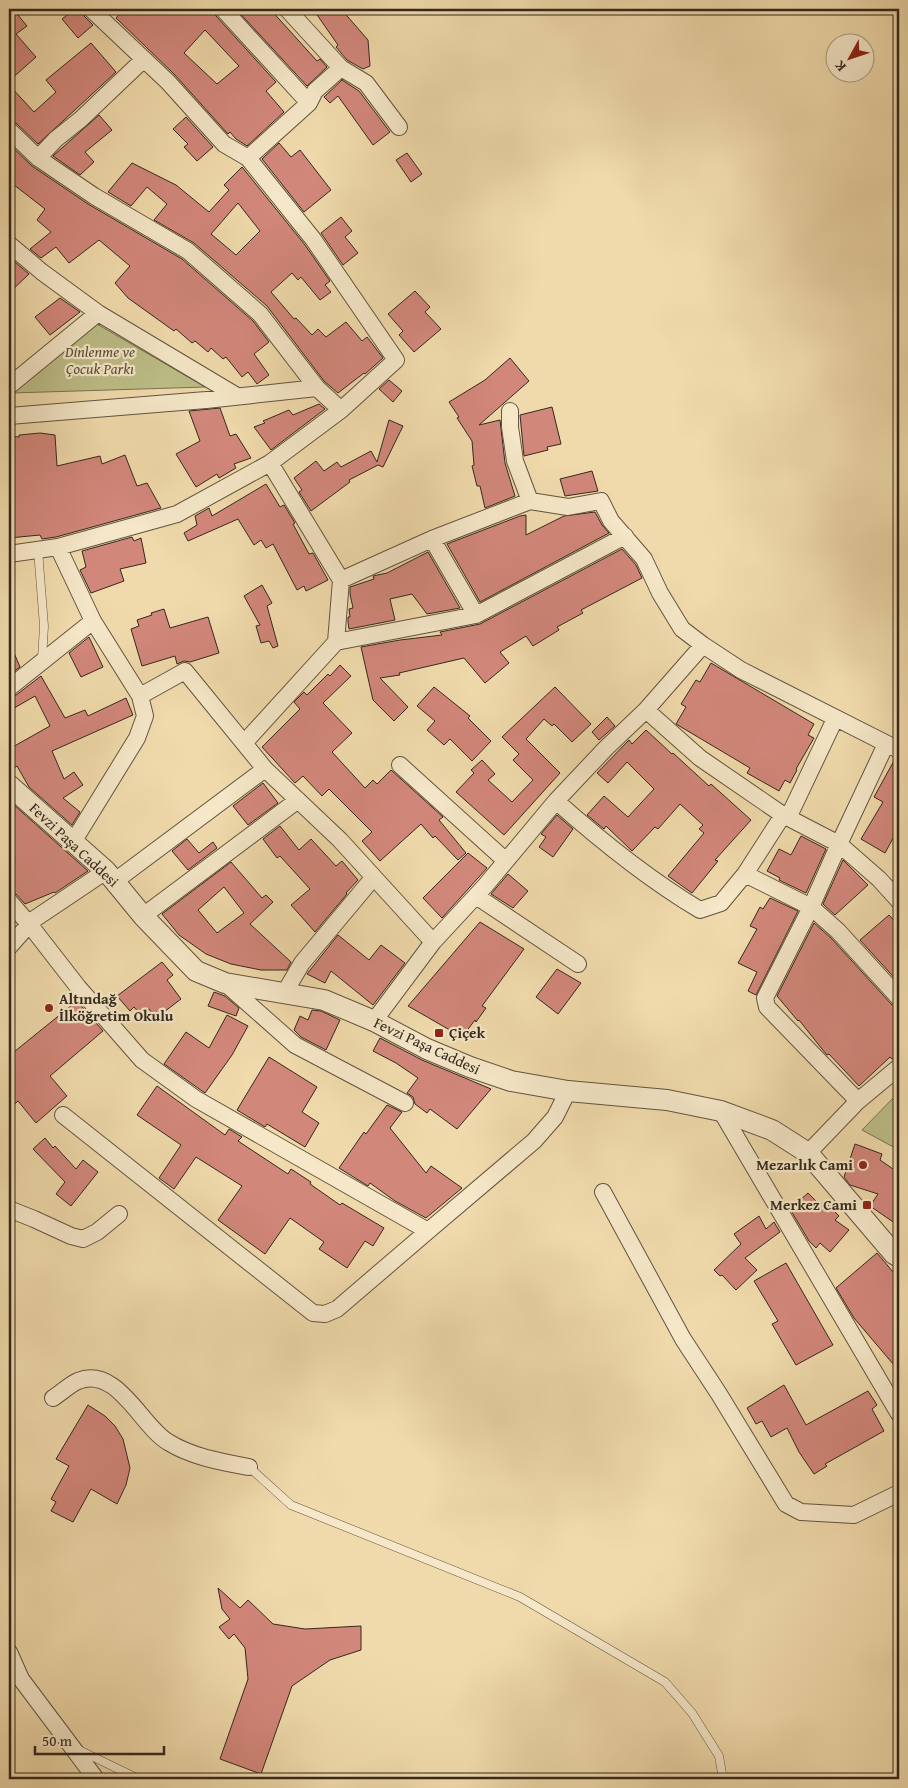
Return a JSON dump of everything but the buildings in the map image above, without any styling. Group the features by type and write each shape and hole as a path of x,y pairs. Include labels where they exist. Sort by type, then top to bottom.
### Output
{"street":[{"path":"9,554 58,547 177,514 270,463 341,410 396,360 313,239 248,158 224,144 168,82 91,9"},
{"path":"224,9 309,103"},
{"path":"287,9 341,68 366,83 399,127"},
{"path":"38,158 56,139 81,119 143,60"},
{"path":"248,158 309,103 315,90 341,68"},
{"path":"9,130 38,158 94,196 188,250 260,314 318,388 341,410"},
{"path":"9,244 42,272 98,313 237,396"},
{"path":"9,386 98,313"},
{"path":"9,416 318,388"},
{"path":"510,410 510,427 515,461 530,501"},
{"path":"270,463 341,580 336,642"},
{"path":"341,580 432,539 530,501 568,507 601,501 611,521 644,559 660,594 682,629 741,670 893,747 839,844 811,907 765,998 767,1007 858,1101"},
{"path":"244,743 336,642 476,616 625,536"},
{"path":"432,539 476,616"},
{"path":"58,547 93,621 140,696 145,716 137,738 73,842"},
{"path":"9,688 93,621"},
{"path":"374,1021 433,942 476,896 556,801 606,748 646,710 703,645"},
{"path":"140,696 185,671 265,769 340,840 433,942"},
{"path":"646,710 700,758 785,817 839,844 879,879 899,901"},
{"path":"556,801 664,889 700,910 721,902 745,874 785,817 835,719"},
{"path":"400,765 506,861"},
{"path":"9,947 29,924 110,876 265,769"},
{"name":"Fevzi Paşa Caddesi","path":"9,785 110,876 143,916 196,971 225,982 324,1000 374,1021 428,1049 470,1067 511,1081 568,1091 667,1100 721,1111 772,1130 808,1152 894,1254 899,1257"},
{"path":"143,916 298,800"},
{"path":"745,874 811,907 838,931 899,998"},
{"path":"284,992 302,963 373,878"},
{"path":"476,896 578,964"},
{"path":"9,901 78,987 142,1060 196,1098 428,1231"},
{"path":"225,982 295,1045 405,1102"},
{"path":"808,1152 858,1101 899,1067"},
{"path":"63,1116 313,1313 325,1314 337,1309 534,1141 555,1116 568,1091"},
{"path":"721,1111 899,1414"},
{"path":"603,1192 683,1339 786,1504 801,1512 854,1515 899,1493"},
{"path":"9,1209 71,1236 83,1239 97,1232 118,1214"},
{"path":"52,1398 79,1381 96,1379 121,1392 152,1430 168,1443 214,1461 249,1467"},
{"path":"9,1652 21,1679 96,1779"}],"lane":[{"path":"38,550 44,626 42,661"},
{"path":"249,1467 291,1505 520,1597 665,1682 692,1713 719,1756 723,1779"},
{"path":"69,1744 139,1779"}],"green space":[{"name":"Dinlenme ve Çocuk Parkı","path":"97,324 205,387 12,393"},
{"path":"899,1092 899,1150 862,1130"}],"place":[{"name":"Altındağ İlköğretim Okulu","path":"49,1008"},
{"name":"Çiçek","path":"439,1033"},
{"name":"Mezarlık Cami","path":"863,1165"},
{"name":"Merkez Cami","path":"867,1205"}]}
